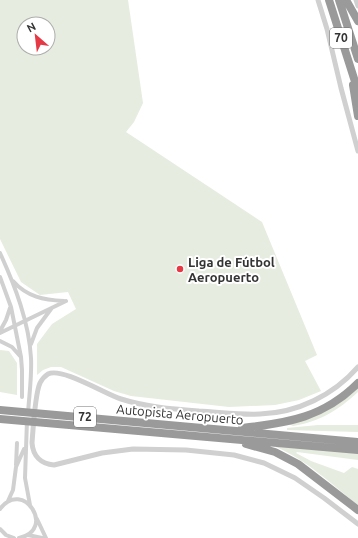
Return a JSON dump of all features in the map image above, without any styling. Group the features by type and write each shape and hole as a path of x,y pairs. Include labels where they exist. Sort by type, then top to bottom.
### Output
{"highway":[{"name":"70","path":"329,0 358,91"},
{"name":"70","path":"339,0 358,59"},
{"path":"346,0 358,21"},
{"path":"351,70 358,116"},
{"path":"227,430 281,423 306,416 331,404 346,394 358,383"},
{"name":"Autopista Aeropuerto","path":"0,410 358,442"},
{"name":"Autopista Aeropuerto","path":"0,419 358,450"},
{"path":"226,438 267,450 287,458 307,470 358,510"}],"street":[{"path":"318,0 327,29 340,88 358,151"},
{"path":"356,0 358,6"},
{"path":"0,253 12,279 25,321 30,348 31,361 26,434 25,478 30,505 35,512 46,538"},
{"path":"0,277 11,307 21,357 22,397"},
{"path":"0,332 66,301 48,300 31,295 21,289 12,279"},
{"path":"0,332 11,307"},
{"path":"30,348 34,333 51,309"},
{"path":"0,341 12,347 21,357"},
{"path":"358,367 338,386 312,402 290,409 270,413 252,414 190,410 134,403 58,372 51,373 42,379 39,385 32,446 35,454 41,461 50,464 60,464 102,453 142,448 214,452 252,460 275,468 295,478 358,524"},
{"path":"8,502 13,490 17,443"},
{"path":"16,467 23,455 26,443"},
{"path":"0,508 13,500 21,500 30,505"},
{"path":"28,535 34,526 36,517"},
{"path":"1,530 4,538"},
{"path":"1,530 8,536 14,538"},
{"path":"20,538 28,535 42,538"}],"shaded area":[{"name":"Liga de Fútbol Aeropuerto","path":"0,0 128,0 143,103 134,122 126,132 262,222 317,355 305,361 321,391 299,400 275,405 229,407 131,396 114,391 61,367 51,367 43,370 37,375 37,344 52,324 76,309 68,292 40,295 21,282 0,239"},
{"path":"0,350 9,351 17,363 17,395 0,392"},
{"path":"358,387 358,392 336,410 303,424 293,426 289,424"},
{"path":"318,425 358,425 358,432 287,430 287,428"},
{"path":"277,444 358,453 358,460 296,453 311,461 344,473 352,467 358,469 358,505 319,473 287,452 276,447"}],"place":[{"name":"Liga de Fútbol Aeropuerto","path":"180,269"}]}
